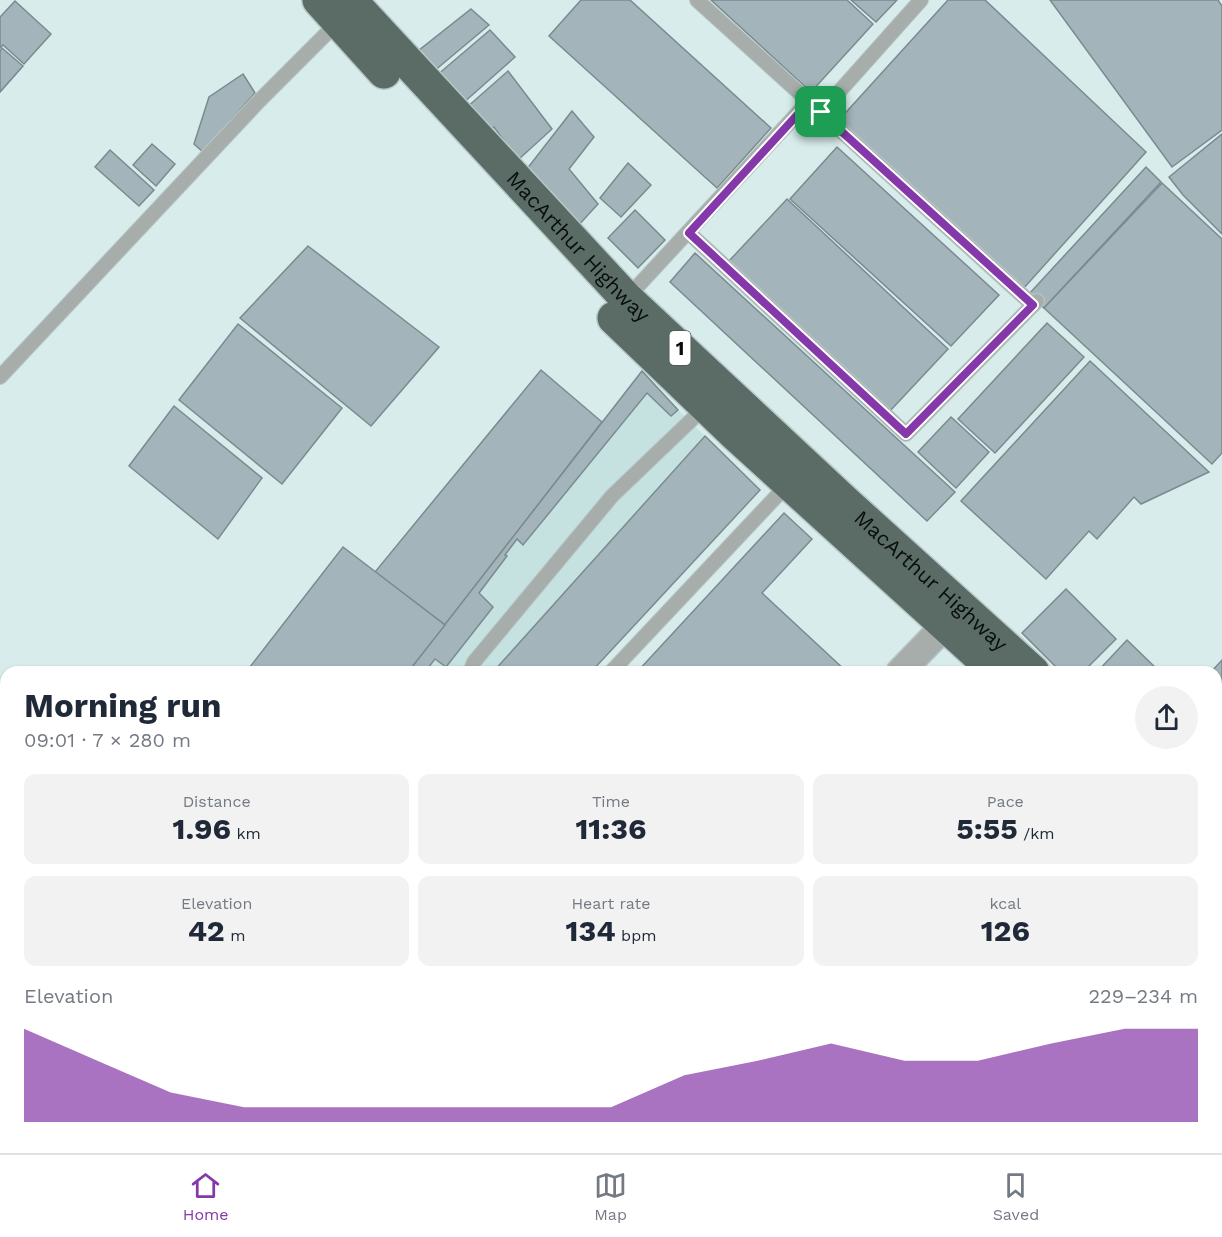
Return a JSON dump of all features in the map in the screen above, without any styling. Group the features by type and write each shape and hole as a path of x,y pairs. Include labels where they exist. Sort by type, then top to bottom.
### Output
{"highway":[{"name":"MacArthur Highway","path":"341,7 619,307 954,617 1024,666"},
{"name":"MacArthur Highway","path":"954,617 992,666"}],"street":[{"path":"906,666 954,617"}],"lane":[{"path":"689,233 906,434 1035,303 697,0"},
{"path":"821,112 921,0"},
{"path":"0,377 259,101 341,7"},
{"path":"619,307 809,102"},
{"path":"472,666 612,496 714,397"},
{"path":"618,666 797,474"}],"shaded area":[{"path":"647,393 671,416 678,410 705,436 498,666 446,666 479,593 507,557 505,555 517,539 522,544"},
{"path":"436,660 445,666 431,666"}],"building":[{"path":"581,0 630,0 771,128 717,188 549,36"},
{"path":"711,0 847,0 873,24 811,92"},
{"path":"851,0 897,0 876,22"},
{"path":"948,0 985,0 1146,152 1023,289 839,120"},
{"path":"1050,0 1218,0 1222,6 1222,130 1172,167"},
{"path":"15,1 51,34 24,64 3,45 0,48 0,17"},
{"path":"471,9 489,25 433,72 418,51"},
{"path":"490,30 515,57 462,104 436,76"},
{"path":"2,48 23,66 0,92 0,51"},
{"path":"508,71 552,129 518,160 494,127 486,134 466,108"},
{"path":"243,74 255,93 203,152 194,144 209,97"},
{"path":"572,111 594,137 569,169 598,204 577,227 523,174"},
{"path":"1222,134 1222,234 1183,195 1169,177"},
{"path":"152,144 175,164 156,186 133,165"},
{"path":"837,147 999,295 951,346 790,199"},
{"path":"110,150 154,190 139,206 95,167"},
{"path":"628,163 651,185 621,217 600,198"},
{"path":"1146,167 1161,182 1044,308 1029,294"},
{"path":"1162,183 1222,239 1222,453 1212,464 1044,308"},
{"path":"787,199 948,349 890,411 729,261"},
{"path":"635,210 665,240 638,268 608,238"},
{"path":"308,246 439,347 371,426 240,318"},
{"path":"695,253 955,492 927,521 670,282"},
{"path":"1047,323 1084,357 995,453 958,419"},
{"path":"238,324 342,408 282,484 179,400"},
{"path":"1090,361 1209,472 1141,504 1134,497 1097,539 1089,531 1046,579 961,501"},
{"path":"541,370 602,422 445,625 375,572"},
{"path":"642,371 678,410 671,416 647,393 523,545 517,539 505,555 507,556 479,593 493,607 447,666 435,659 430,666 413,666"},
{"path":"174,406 262,478 218,539 129,466"},
{"path":"951,417 989,452 956,488 918,452"},
{"path":"705,436 760,490 597,666 498,666"},
{"path":"784,513 812,539 762,593 841,666 643,666"},
{"path":"343,547 445,625 413,666 251,666"},
{"path":"1066,589 1116,639 1089,666 1055,666 1022,633"},
{"path":"1127,640 1154,666 1103,666"}],"route":[{"path":"809,102 821,112 1033,305 906,434 689,233 809,102"}]}
